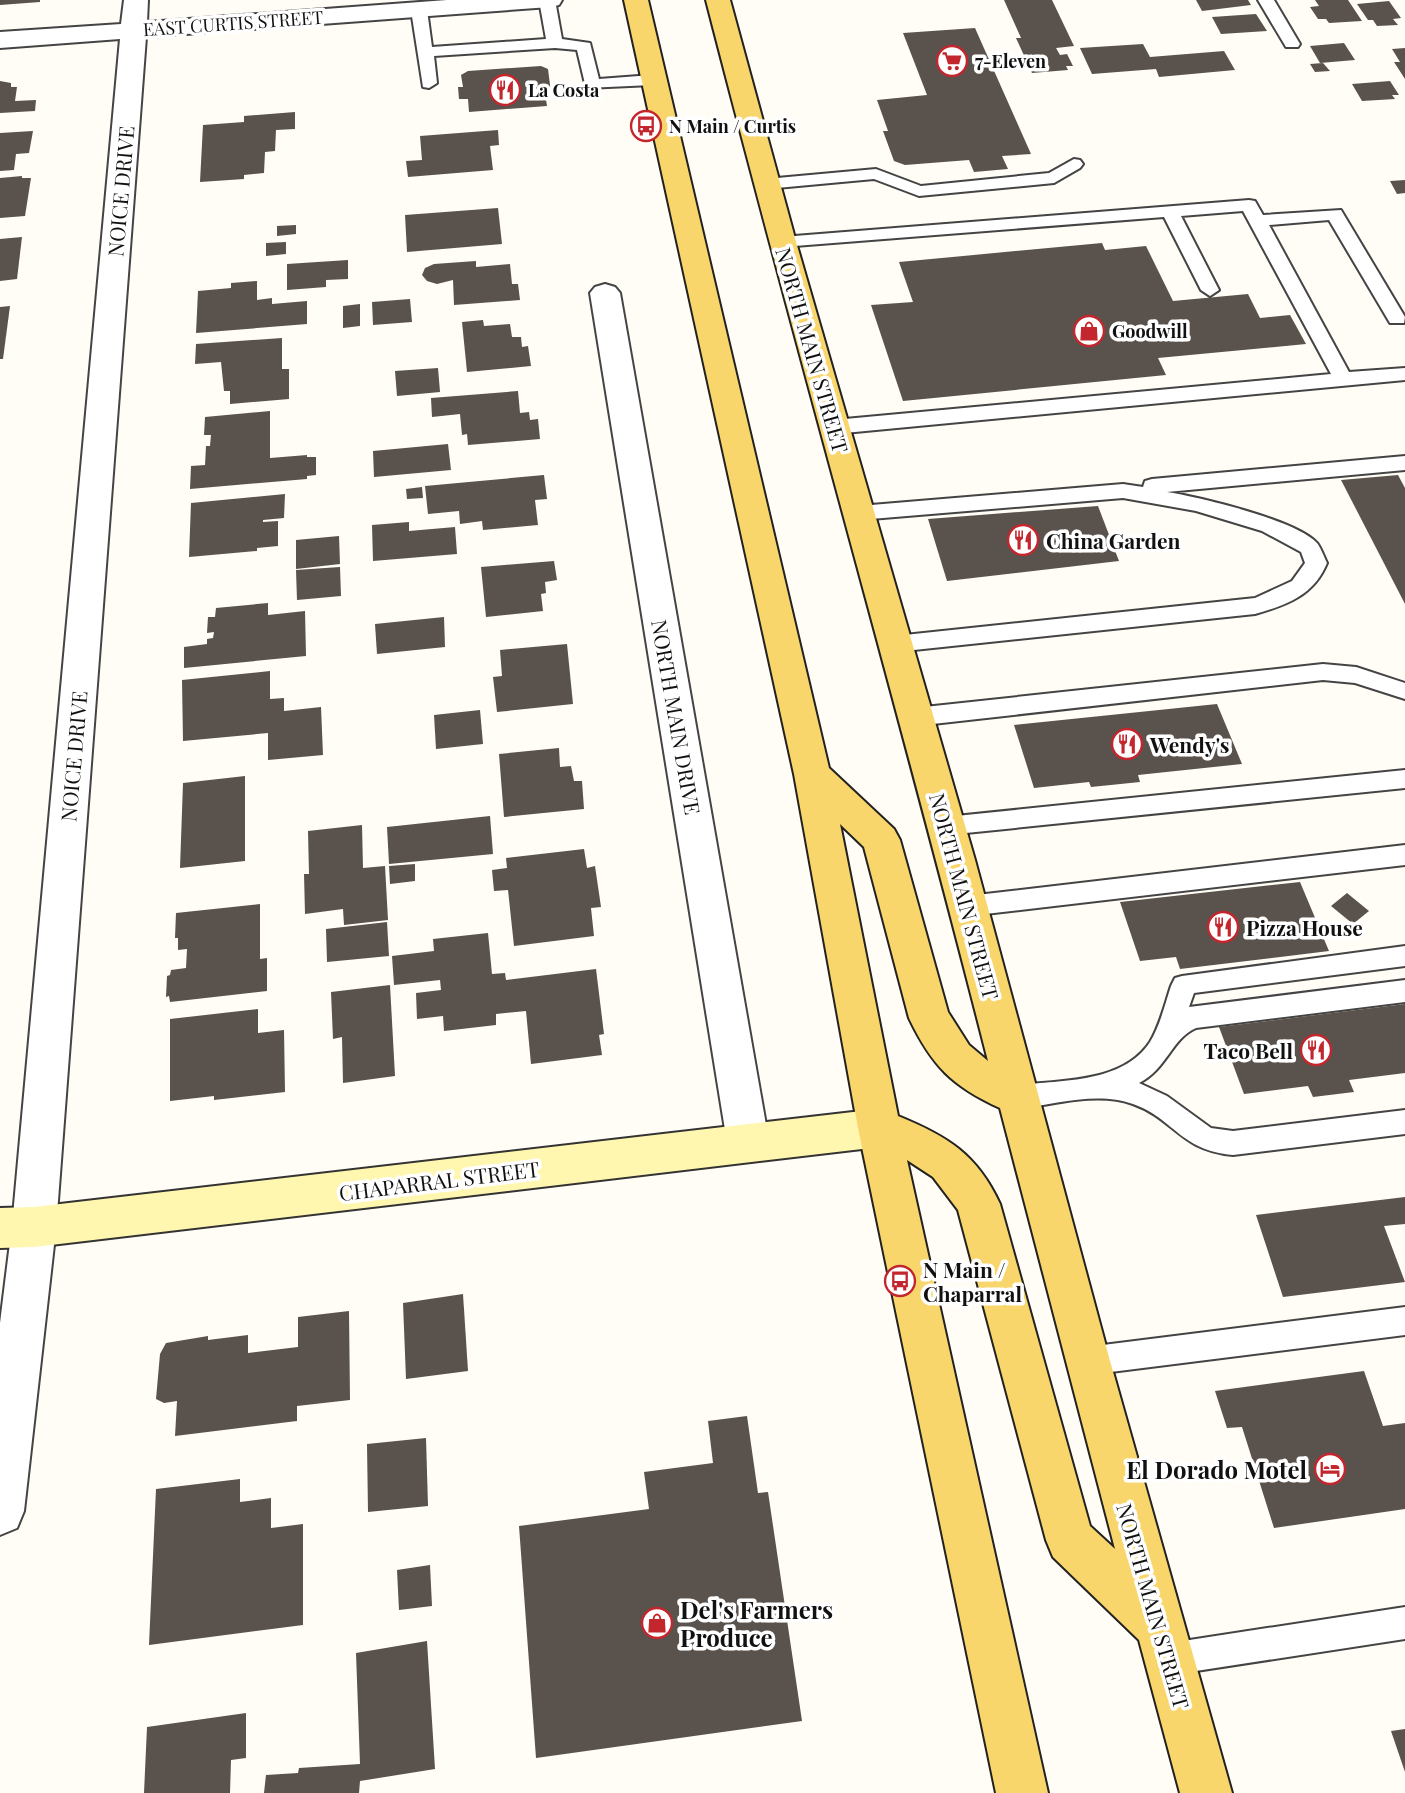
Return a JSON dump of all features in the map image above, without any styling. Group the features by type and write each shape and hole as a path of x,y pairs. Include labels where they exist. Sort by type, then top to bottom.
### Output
{"main road":[{"path":"636,0 652,80 812,774 879,1128 1022,1793"},
{"name":"NORTH MAIN STREET","path":"718,0 782,243 968,906 1087,1362 1206,1793"},
{"path":"812,774 881,840 929,1018 954,1057 981,1080 1019,1097"},
{"path":"879,1128 927,1147 962,1176 978,1204 1070,1540 1165,1642"}],"street":[{"name":"EAST CURTIS STREET","path":"0,40 134,15 419,10 549,0"},
{"name":"NOICE DRIVE","path":"0,1511 17,1227 134,15"},
{"name":"NORTH MAIN DRIVE","path":"605,293 748,1142"},
{"name":"CHAPARRAL STREET","path":"17,1227 879,1128"}],"lane":[{"path":"549,0 555,43"},
{"path":"1266,0 1292,44"},
{"path":"419,10 429,83"},
{"path":"425,52 555,43 584,46 592,84 652,80"},
{"path":"766,184 876,174 919,191 1054,178 1074,164"},
{"path":"782,243 1249,205 1343,379"},
{"path":"1170,211 1210,290"},
{"path":"1258,221 1335,215 1397,319"},
{"path":"834,427 1405,374"},
{"path":"859,513 1405,463"},
{"path":"895,644 1255,606 1293,591 1304,583 1315,569 1315,556 1309,548 1269,526 1168,497 1106,491"},
{"path":"915,717 1322,671 1356,675 1404,694"},
{"path":"946,826 1405,779"},
{"path":"968,906 1405,855"},
{"path":"1098,1087 1143,1070 1156,1057 1184,986 1191,983 1405,956"},
{"path":"1165,1038 1177,1024 1193,1017 1405,990"},
{"path":"1019,1097 1114,1087 1141,1094 1168,1111 1192,1132 1217,1142 1233,1143 1405,1122"},
{"path":"1087,1362 1405,1321"},
{"path":"1165,1642 1405,1623"}],"building":[{"path":"0,0 40,0 40,2 0,5"},
{"path":"1004,0 1052,0 1074,46 1056,48 1060,55 1067,54 1073,66 1066,66 1068,70 1032,73 1016,38 1021,38"},
{"path":"1196,0 1248,0 1251,5 1202,11"},
{"path":"1315,0 1348,0 1362,21 1329,23 1326,19 1318,19 1310,7 1319,6"},
{"path":"1389,1 1401,18 1393,19 1398,25 1377,26 1373,20 1368,20 1357,4"},
{"path":"1256,14 1267,31 1221,34 1212,17"},
{"path":"975,28 1031,154 1002,156 1008,169 974,172 969,160 905,165 894,161 883,131 888,131 877,100 927,95 903,33"},
{"path":"1344,43 1355,60 1320,63 1310,46"},
{"path":"1143,44 1150,57 1224,51 1235,70 1159,77 1156,69 1092,74 1080,48"},
{"path":"1405,48 1405,79 1394,62 1400,62 1392,49"},
{"path":"1323,63 1330,71 1315,72 1310,64"},
{"name":"La Costa","path":"541,66 548,69 551,93 545,93 547,106 469,112 468,99 459,99 458,87 463,87 461,75 468,71"},
{"path":"0,81 17,87 15,101 36,100 35,111 0,113"},
{"path":"1390,81 1399,95 1392,95 1395,99 1362,101 1352,84"},
{"path":"295,112 295,129 276,130 275,151 265,152 264,173 244,175 244,179 200,182 203,125 244,122 244,116"},
{"path":"498,130 499,145 490,146 493,170 408,177 406,161 422,160 420,136"},
{"path":"33,131 29,153 16,154 14,170 0,171 0,133"},
{"path":"0,178 31,178 25,216 0,218"},
{"path":"1405,180 1405,193 1397,194 1390,181"},
{"path":"498,208 502,244 407,252 405,215"},
{"path":"296,225 296,234 277,236 277,226"},
{"path":"22,237 17,279 0,281 0,239"},
{"path":"286,242 286,254 266,256 266,243"},
{"name":"Goodwill","path":"1102,243 1105,250 1146,246 1173,301 1248,294 1260,318 1290,315 1306,344 1158,358 1166,375 903,401 871,305 913,302 899,262"},
{"path":"348,260 348,279 326,280 326,287 287,290 287,264"},
{"path":"476,261 476,267 510,264 512,284 518,284 520,300 454,305 453,280 437,284 427,281 422,275 425,268 434,264"},
{"path":"257,281 257,300 272,298 272,304 307,301 307,324 196,333 198,291 231,288 231,283"},
{"path":"410,299 412,322 373,325 372,302"},
{"path":"360,304 360,326 343,328 343,306"},
{"path":"10,306 3,359 0,359 0,307"},
{"path":"483,320 484,326 510,324 512,337 521,337 522,347 528,346 531,366 467,372 462,322"},
{"path":"282,338 282,369 289,369 289,399 230,404 230,391 224,391 221,362 195,364 196,344"},
{"path":"438,368 440,392 397,396 395,371"},
{"path":"518,391 520,413 529,412 530,420 538,419 540,439 468,445 467,434 462,435 460,414 432,417 431,398"},
{"path":"270,411 270,458 307,455 316,457 316,475 307,476 307,479 190,489 191,466 205,465 206,446 210,446 211,435 204,435 205,417"},
{"path":"448,444 451,470 374,477 373,451"},
{"path":"544,475 547,499 535,500 538,525 483,530 482,521 460,524 459,511 428,514 425,486"},
{"path":"1398,475 1405,488 1405,604 1341,480"},
{"path":"422,487 423,498 407,499 406,489"},
{"path":"285,494 284,518 263,520 278,521 278,546 257,548 257,551 189,557 191,503"},
{"name":"China Garden","path":"1098,506 1119,561 947,581 928,519"},
{"path":"409,522 409,531 455,527 457,554 373,561 372,525"},
{"path":"339,536 340,564 296,569 296,540"},
{"path":"554,561 557,580 545,582 546,593 541,594 543,611 486,617 481,567"},
{"path":"340,567 341,596 297,600 296,570"},
{"path":"268,603 268,615 305,611 306,656 184,668 184,647 207,644 207,639 213,638 214,632 207,633 208,617 215,617 216,608"},
{"path":"444,617 445,647 377,654 375,624"},
{"path":"567,644 573,704 497,712 493,677 502,676 500,650"},
{"path":"270,671 270,699 284,698 284,711 321,707 323,755 268,760 268,733 183,741 182,680"},
{"name":"Wendy's","path":"1217,704 1242,764 1138,775 1140,782 1091,787 1089,782 1034,788 1014,725"},
{"path":"480,710 483,744 436,749 434,715"},
{"path":"559,748 560,767 571,766 574,781 582,781 584,809 504,817 499,754"},
{"path":"245,776 245,861 180,868 183,783"},
{"path":"490,816 493,854 389,864 387,827"},
{"path":"362,825 363,868 385,866 388,920 344,925 343,909 305,914 304,874 309,874 308,831"},
{"path":"584,849 587,868 595,866 601,907 591,908 594,936 514,946 508,890 494,891 492,870 507,868 506,858"},
{"path":"415,864 415,881 390,884 389,866"},
{"name":"Pizza House","path":"1300,882 1329,951 1180,969 1176,957 1140,961 1120,902"},
{"path":"1347,893 1369,911 1353,924 1331,906"},
{"path":"260,904 260,959 267,958 267,991 170,1002 169,996 166,997 167,976 171,970 186,968 187,949 178,950 178,938 175,938 176,913"},
{"path":"387,922 389,956 327,962 326,929"},
{"path":"488,933 492,974 505,973 506,980 596,969 604,1034 599,1035 602,1055 531,1064 526,1011 496,1014 496,1025 444,1031 443,1016 417,1019 416,993 441,990 440,980 394,985 392,956 434,951 433,939"},
{"path":"390,985 395,1076 343,1083 342,1037 333,1039 331,992"},
{"name":"Taco Bell","path":"1405,1004 1405,1073 1349,1080 1354,1092 1313,1097 1308,1086 1244,1094 1219,1027"},
{"path":"258,1009 258,1033 284,1030 285,1092 214,1100 214,1096 170,1101 170,1019"},
{"path":"1405,1197 1405,1224 1384,1226 1405,1282 1283,1297 1256,1215"},
{"path":"463,1294 468,1371 406,1379 403,1303"},
{"path":"349,1311 350,1400 297,1406 297,1421 175,1436 177,1401 164,1403 156,1399 160,1354 166,1343 208,1336 208,1340 248,1335 248,1353 298,1347 298,1317"},
{"name":"El Dorado Motel","path":"1364,1371 1383,1426 1405,1423 1405,1509 1274,1528 1242,1427 1227,1428 1215,1391"},
{"name":"Del's Farmers Produce","path":"747,1416 758,1493 768,1492 802,1721 536,1758 519,1526 649,1509 644,1472 713,1463 708,1421"},
{"path":"426,1438 428,1506 368,1512 367,1444"},
{"path":"240,1479 240,1502 271,1498 271,1528 303,1524 303,1625 149,1645 156,1489"},
{"path":"430,1565 432,1606 399,1610 397,1570"},
{"path":"427,1641 435,1769 360,1781 359,1793 264,1793 266,1775 298,1773 299,1768 360,1764 356,1653"},
{"path":"246,1713 246,1758 231,1760 230,1793 144,1793 147,1727"},
{"path":"1405,1729 1405,1772 1391,1731"}],"place":[{"name":"7-Eleven","path":"952,61"},
{"name":"La Costa","path":"505,90"},
{"name":"N Main / Curtis","path":"646,126"},
{"name":"Goodwill","path":"1089,331"},
{"name":"China Garden","path":"1023,540"},
{"name":"Wendy's","path":"1127,744"},
{"name":"Pizza House","path":"1223,927"},
{"name":"Taco Bell","path":"1316,1050"},
{"name":"N Main / Chaparral","path":"900,1281"},
{"name":"El Dorado Motel","path":"1330,1469"},
{"name":"Del's Farmers Produce","path":"657,1623"}]}
